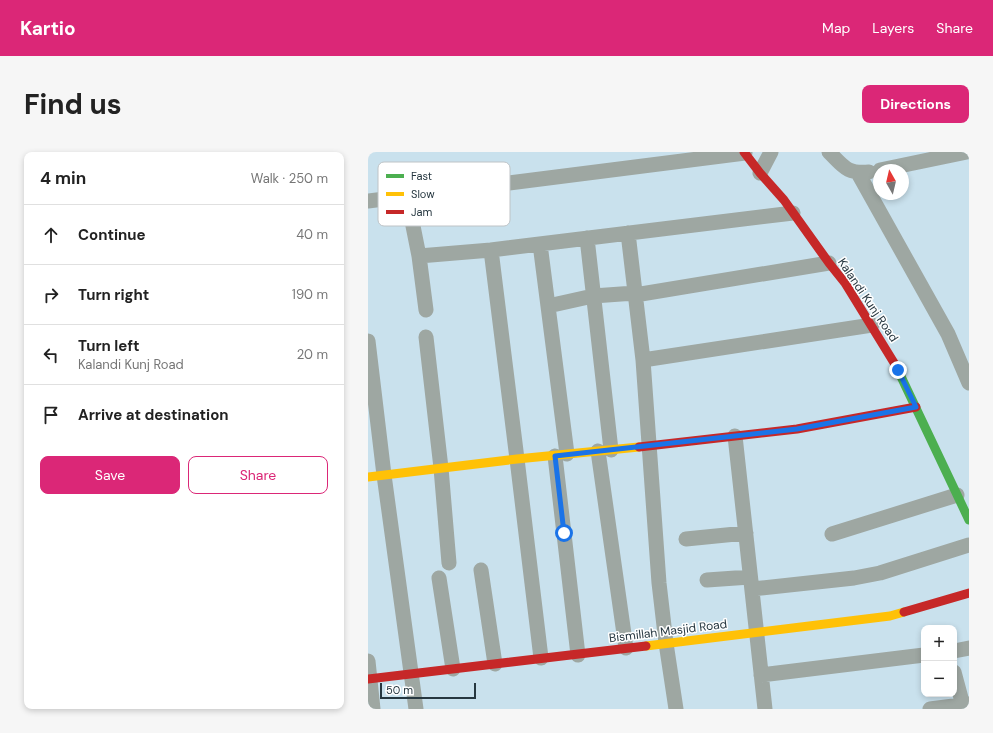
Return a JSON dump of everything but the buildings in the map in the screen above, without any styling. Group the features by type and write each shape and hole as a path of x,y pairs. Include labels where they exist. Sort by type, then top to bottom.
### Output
{"street":[{"path":"760,173 771,152"},
{"path":"829,152 846,169 858,173 873,171"},
{"path":"909,164 967,152"},
{"path":"510,183 745,153"},
{"name":"Kalandi Kunj Road","path":"745,153 793,213 845,283 872,325 892,358 969,520"},
{"path":"858,173 948,334 969,383"},
{"path":"368,201 378,200"},
{"path":"419,256 491,250 793,213"},
{"path":"413,226 419,256 426,310"},
{"path":"628,233 644,360 659,583 666,644 676,709"},
{"path":"587,238 593,296 604,451 626,648"},
{"path":"540,244 548,306 578,655"},
{"path":"491,250 518,459 541,658"},
{"path":"548,306 593,296 635,294 829,263"},
{"path":"644,360 872,325"},
{"path":"426,336 441,468 449,563"},
{"path":"368,341 384,475 416,709"},
{"path":"368,477 518,459 604,451 797,429 916,407"},
{"path":"735,436 765,709"},
{"path":"832,534 958,495"},
{"path":"686,539 746,533"},
{"path":"707,580 751,583 854,578 880,573 969,545"},
{"path":"482,570 495,664"},
{"path":"439,578 453,669"},
{"name":"Bismillah Masjid Road","path":"369,679 541,658 578,655 890,616 969,593"},
{"path":"957,650 969,648"},
{"path":"761,674 921,655"},
{"path":"368,661 373,709"},
{"path":"930,709 965,706 957,681"}],"traffic: fast":[{"path":"896,366 969,520"}],"traffic: slow":[{"path":"368,477 517,459 639,447"},
{"path":"646,646 890,616 904,612"}],"traffic: jam":[{"path":"744,152 784,200 845,283 896,366"},
{"path":"639,447 797,429 916,407"},
{"path":"904,612 969,593"},
{"path":"368,679 646,646"}],"route":[{"path":"564,533 555,456 797,429 916,407 898,370"}]}
